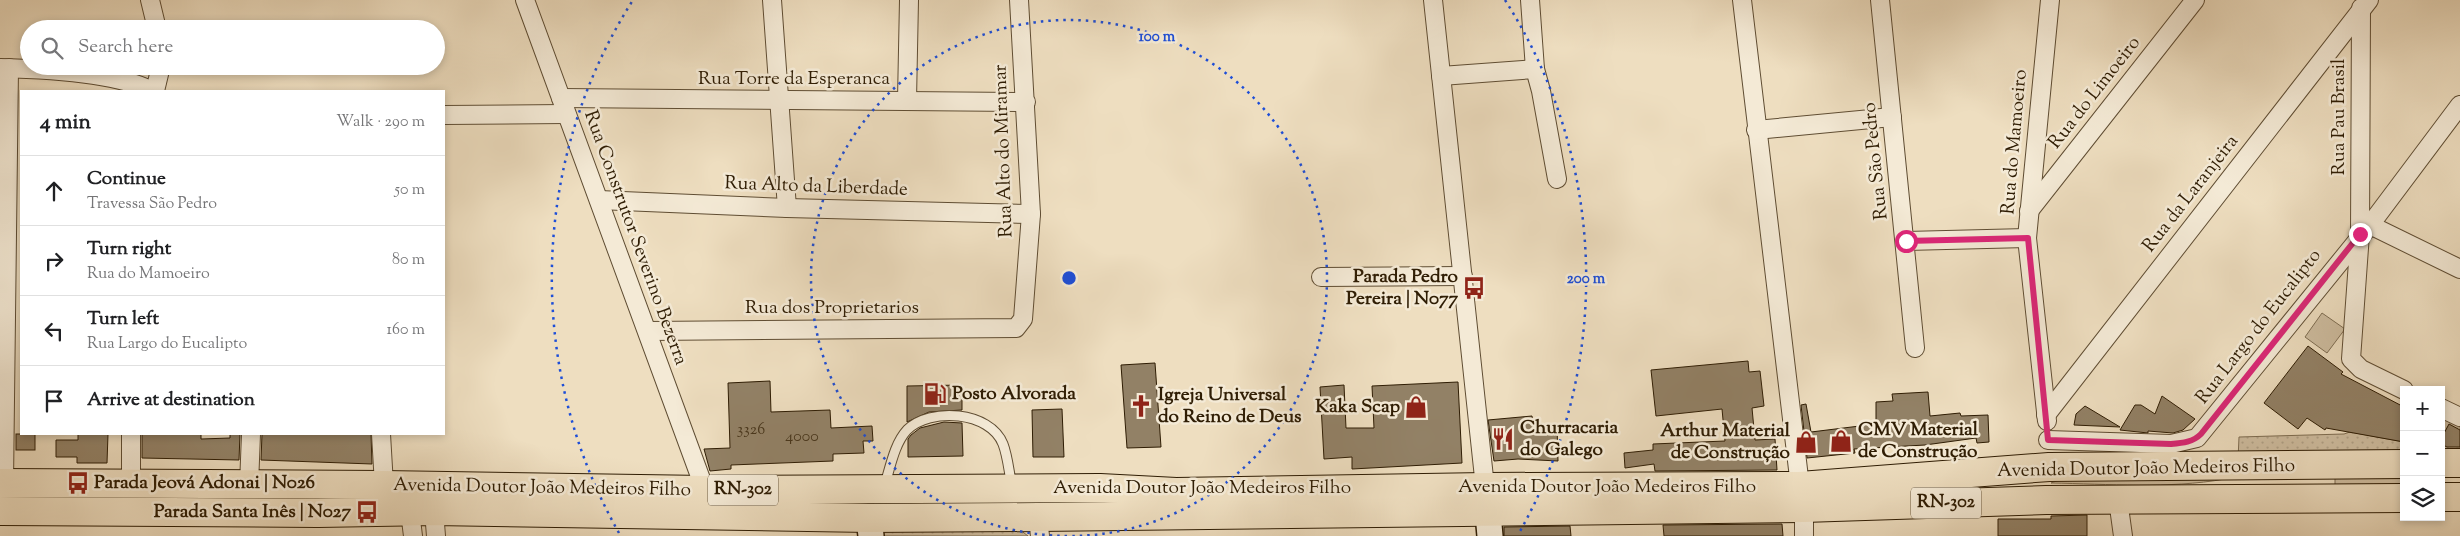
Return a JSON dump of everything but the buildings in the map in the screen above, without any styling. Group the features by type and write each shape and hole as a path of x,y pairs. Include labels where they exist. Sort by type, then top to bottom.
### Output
{"main road":[{"name":"Avenida Doutor João Medeiros Filho","path":"1802,497 2048,454 2090,466 2400,464"},
{"path":"2445,463 2460,463"},
{"path":"1970,502 1968,496 1974,484 2057,476 2090,466"},
{"path":"2206,498 2238,485 2308,484 2320,479 2324,466"},
{"name":"Avenida Doutor João Medeiros Filho","path":"2,483 705,490 1100,488 1488,512"},
{"path":"1039,527 1043,513 1055,509 1096,506 1101,500 1100,488"},
{"path":"870,527 872,506 878,501 934,498 975,489"},
{"name":"Avenida Doutor João Medeiros Filho","path":"0,511 423,524 870,527 949,518 1006,517 1039,527 1488,512 1802,497 1970,502 2206,498 2400,498"},
{"path":"2445,497 2460,497"}],"street":[{"path":"150,0 155,20"},
{"name":"Rua Construtor Severino Bezerra","path":"525,0 705,490"},
{"path":"772,0 787,208"},
{"path":"907,100 909,0"},
{"name":"Rua Alto do Miramar","path":"1016,328 1023,319 1031,214 1019,0"},
{"path":"1433,0 1488,512"},
{"path":"1530,0 1535,69 1541,91 1557,179"},
{"path":"1742,0 1756,130 1802,497 1804,536"},
{"name":"Rua São Pedro","path":"1880,0 1906,241 1915,348"},
{"name":"Rua do Mamoeiro","path":"2048,454 2046,415 2028,238 2028,211 2050,0"},
{"name":"Rua do Limoeiro","path":"2028,211 2195,0"},
{"name":"Rua Pau Brasil","path":"2364,4 2365,229"},
{"name":"Rua da Laranjeira","path":"2046,415 2364,4"},
{"path":"2,483 5,68 20,69"},
{"path":"1441,76 1535,69"},
{"path":"83,75 116,78 152,90"},
{"path":"154,90 158,75"},
{"name":"Rua Torre da Esperanca","path":"445,115 564,106 778,100 1026,102"},
{"name":"Rua Largo do Eucalipto","path":"2048,454 2171,444 2197,438 2458,112"},
{"path":"1756,130 1892,117"},
{"name":"Rua Alto da Liberdade","path":"600,200 787,208 1031,214"},
{"path":"2400,388 2361,369 2351,359 2365,229 2460,268"},
{"path":"1906,241 2028,238"},
{"path":"1321,277 1462,276"},
{"name":"Rua dos Proprietarios","path":"648,331 1016,328"},
{"path":"2445,410 2460,417"},
{"path":"131,435 131,484"},
{"path":"249,485 251,435"},
{"path":"381,435 384,486"},
{"path":"2118,500 2123,536"}],"lane":[{"path":"884,488 899,443 906,431 918,422 932,417 966,417 988,427 1003,444 1013,488"}],"shaded area":[{"path":"2322,313 2345,329 2327,353 2305,337"},
{"path":"2445,414 2460,421 2460,455 2445,456"},
{"path":"2350,432 2400,441 2400,456 2238,460 2239,437 2344,434"},
{"path":"2400,471 2400,484 2335,485 2335,472"},
{"path":"2068,477 2225,479 2160,485 2051,483"},
{"path":"1010,522 1028,536 879,536 882,527"}],"place":[{"name":"Parada Pedro Pereira | N077","path":"1474,288"},
{"name":"Posto Alvorada","path":"935,394"},
{"name":"Igreja Universal do Reino de Deus","path":"1141,406"},
{"name":"Kaka Scap","path":"1416,407"},
{"name":"Churracaria do Galego","path":"1503,439"},
{"name":"CMV Material de Construção","path":"1841,441"},
{"name":"Arthur Material de Construção","path":"1806,442"},
{"name":"Parada Jeová Adonai | N026","path":"78,483"},
{"name":"Parada Santa Inês | N027","path":"367,512"}],"route":[{"path":"1906,241 2028,238 2048,440 2171,444 2185,442 2197,438 2201,434 2360,234"}]}
